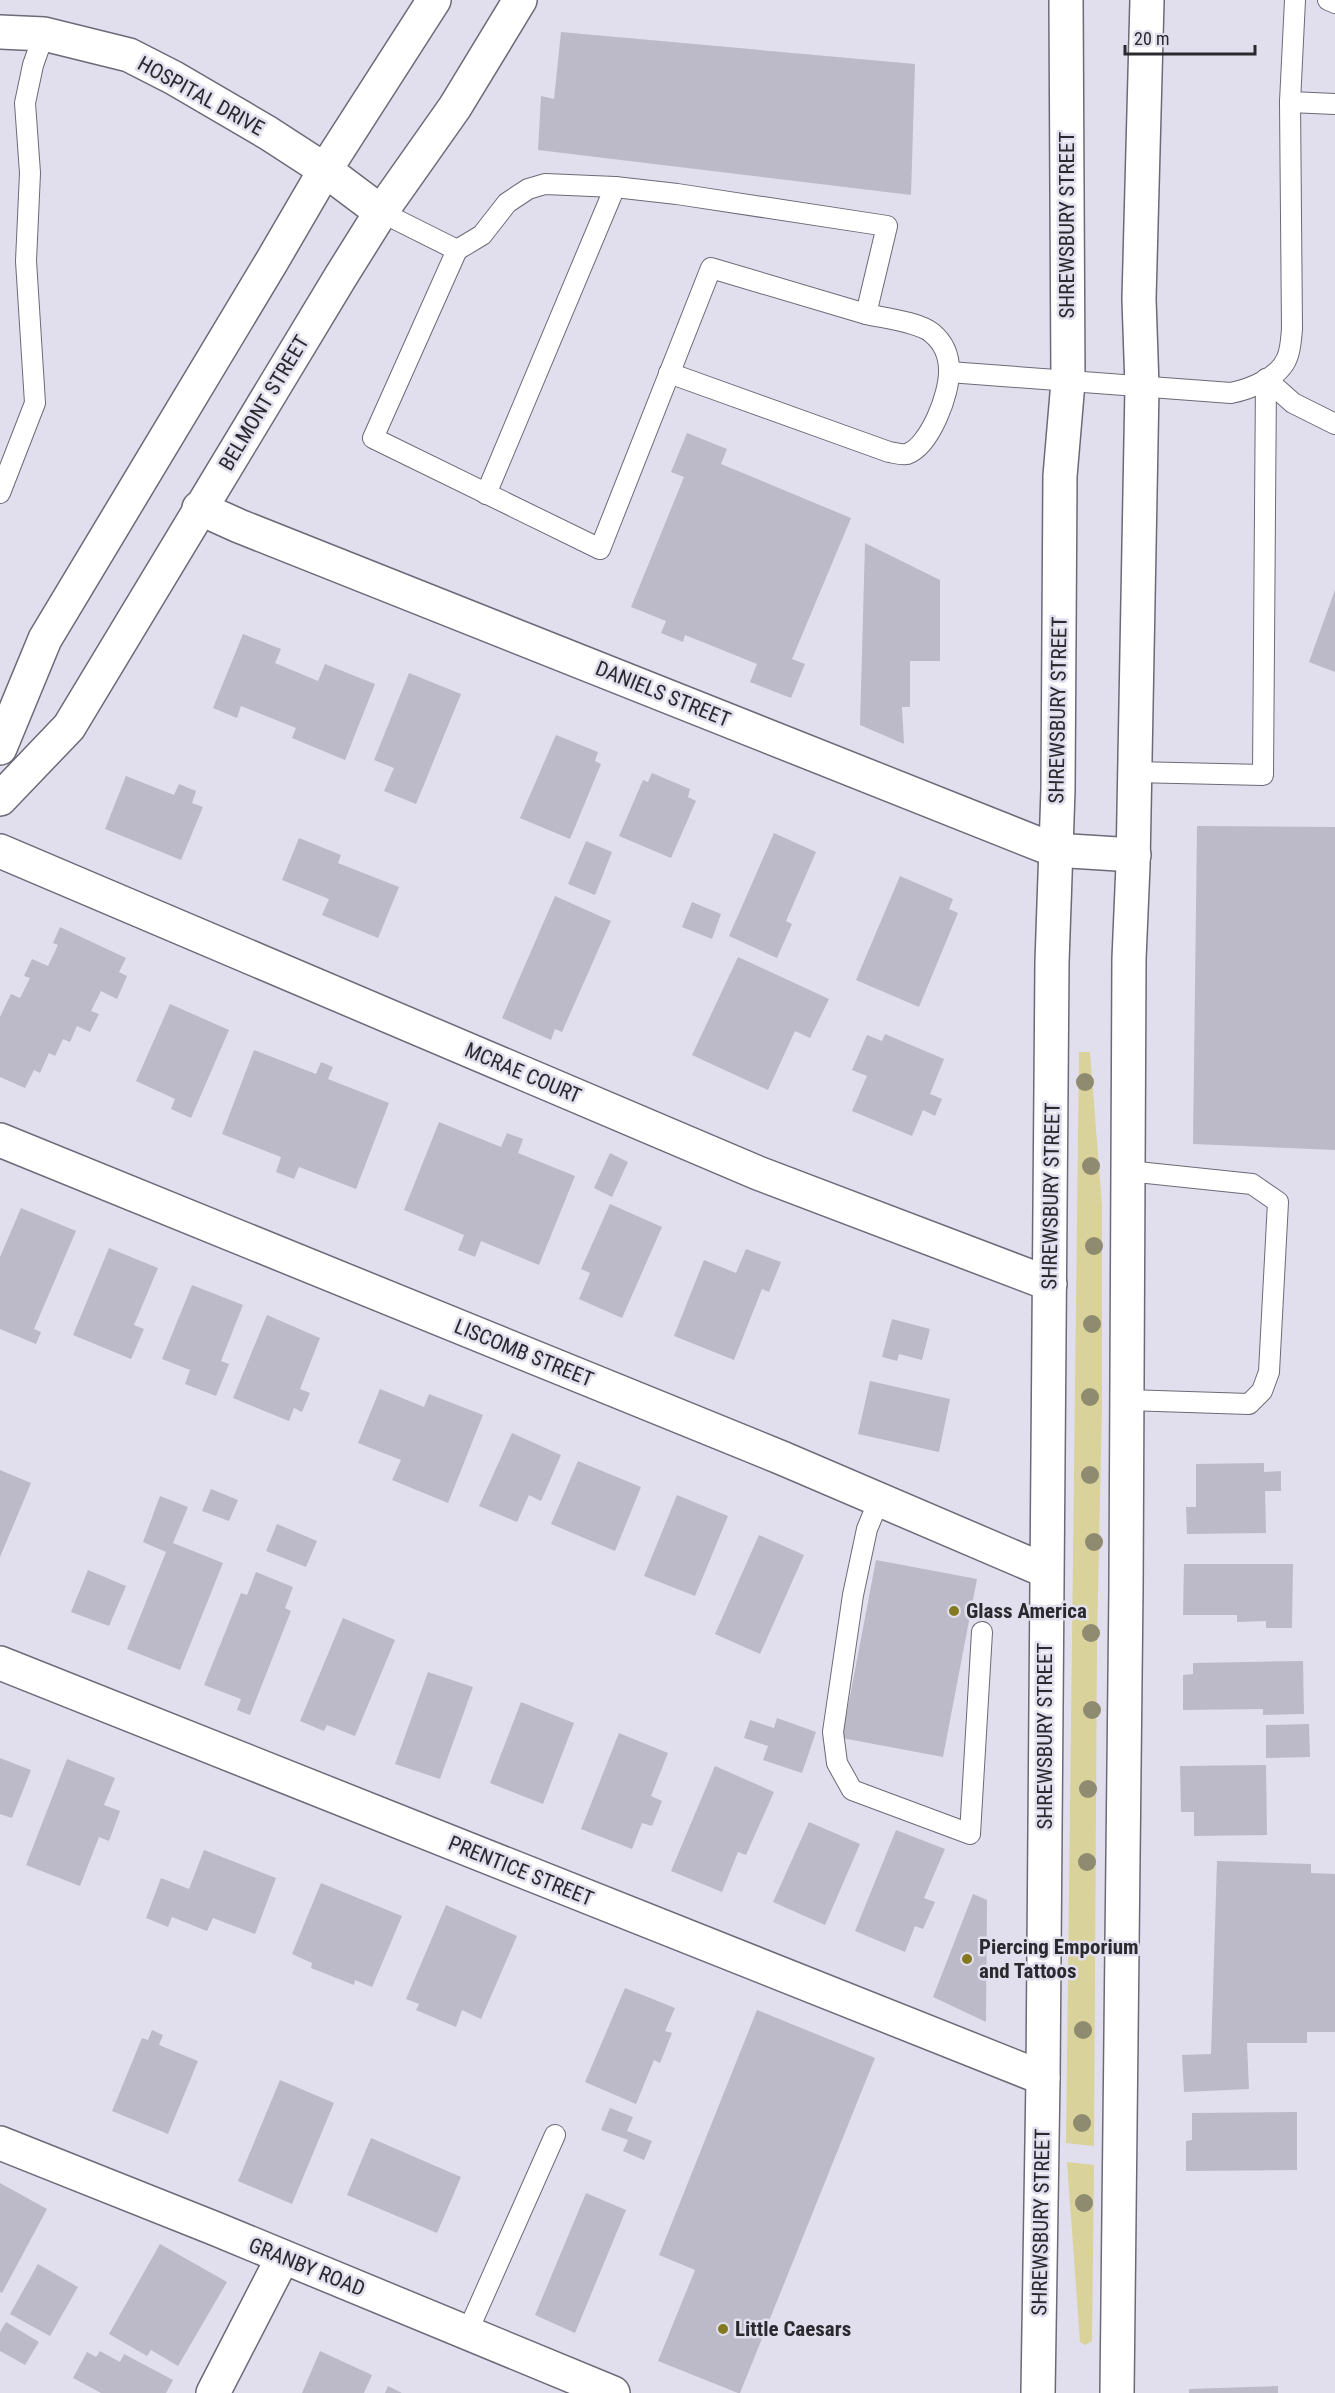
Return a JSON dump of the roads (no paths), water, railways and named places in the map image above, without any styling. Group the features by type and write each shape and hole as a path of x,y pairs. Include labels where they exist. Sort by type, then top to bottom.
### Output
{"main road":[{"path":"0,748 45,639 273,261 325,170 434,0"},
{"name":"BELMONT STREET","path":"0,799 69,727 381,212 455,107 520,0"},
{"name":"SHREWSBURY STREET","path":"1038,2393 1054,850 1058,790 1060,476 1068,382 1066,0"},
{"path":"1117,2393 1129,959 1134,855 1142,387 1139,298 1147,0"},
{"name":"HOSPITAL DRIVE","path":"0,32 44,34 129,55 184,84 325,170 381,212"},
{"name":"DANIELS STREET","path":"200,508 247,529 1054,850 1134,855"},
{"name":"MCRAE COURT","path":"0,851 758,1173 1050,1284"},
{"name":"LISCOMB STREET","path":"0,1140 782,1458 1046,1571"},
{"name":"PRENTICE STREET","path":"0,1663 1043,2078"},
{"name":"GRANBY ROAD","path":"0,2143 613,2393"},
{"path":"213,2393 283,2257"}],"lane":[{"path":"949,372 1231,393 1250,390 1286,360 1292,329 1290,102 1295,0"},
{"path":"0,493 35,403 26,261 30,173 25,103 33,65 44,34"},
{"path":"1290,102 1335,104"},
{"path":"669,373 889,452 906,454 920,446 927,438 947,385 949,372 944,347 933,334 924,328 866,314 711,268 669,373 600,549 373,438 457,250 482,235 507,203 528,189 545,184 615,187 677,194 887,226 866,314"},
{"path":"486,494 615,187"},
{"path":"381,212 457,250"},
{"path":"1266,379 1293,403 1335,424"},
{"path":"1134,772 1263,775 1266,379"},
{"path":"1127,1400 1250,1404 1262,1391 1269,1372 1278,1202 1252,1184 1128,1171"},
{"path":"879,1500 867,1529 853,1595 833,1732 837,1763 852,1790 970,1834 982,1632"},
{"path":"467,2333 555,2135"}],"place":[{"name":"Glass America","path":"954,1611"},
{"name":"Piercing Emporium and Tattoos","path":"967,1959"},
{"name":"Little Caesars","path":"723,2329"}]}
